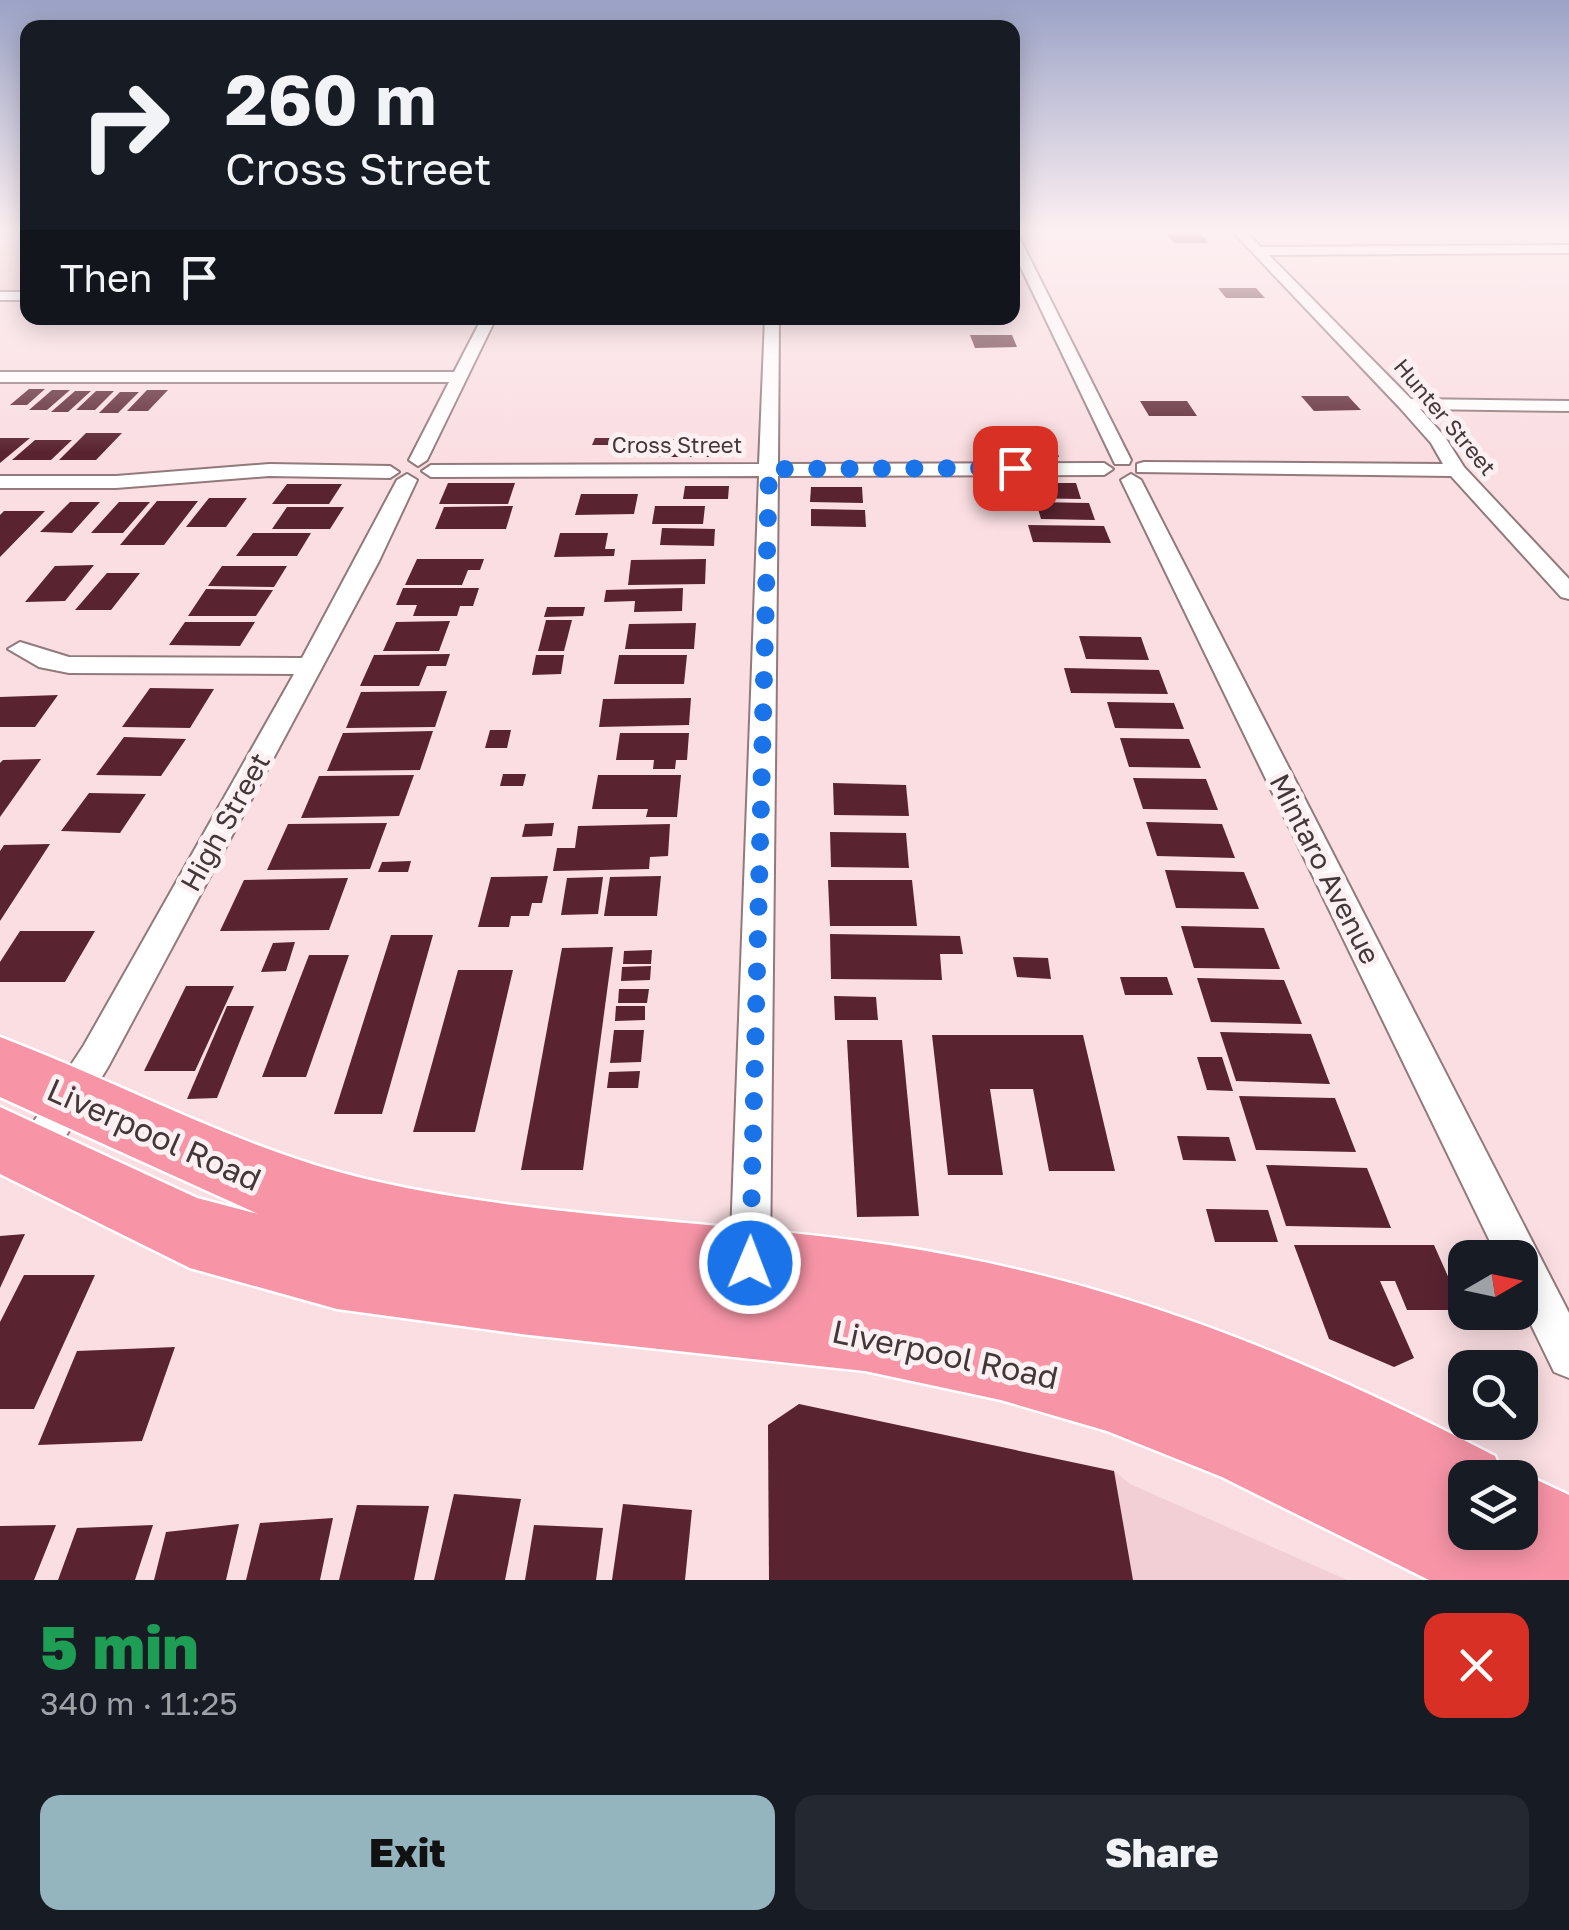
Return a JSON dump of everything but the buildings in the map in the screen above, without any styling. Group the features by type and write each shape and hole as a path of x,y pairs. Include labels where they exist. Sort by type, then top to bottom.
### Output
{"highway":[{"name":"Liverpool Road","path":"0,1066 256,1183 375,1217 470,1234 750,1263 914,1287 1136,1337 1378,1439 1448,1477"},
{"name":"Liverpool Road","path":"16,1148 190,1232 265,1256 337,1272 529,1298 865,1333 1019,1366 1107,1392 1248,1447 1424,1530 1516,1580"},
{"path":"1538,1525 1569,1542"}],"street":[{"name":"Mintaro Avenue","path":"1046,306 1511,1240"},
{"name":"Hunter Street","path":"1311,306 1406,404 1438,440 1456,470 1569,592"},
{"name":"High Street","path":"16,1148 71,1096 368,561 485,325"},
{"path":"750,1263 772,325"},
{"path":"0,376 457,376"},
{"path":"1406,404 1569,406"},
{"name":"Cross Street","path":"0,482 116,482 269,470 1456,470"},
{"path":"20,649 48,662 69,666 310,666"},
{"name":"Mintaro Avenue","path":"1538,1294 1569,1357"}],"shaded area":[{"path":"799,1404 1114,1471 1130,1484 1347,1580 769,1580 768,1425"}],"route":[{"path":"750,1263 769,469 1015,468"}]}
